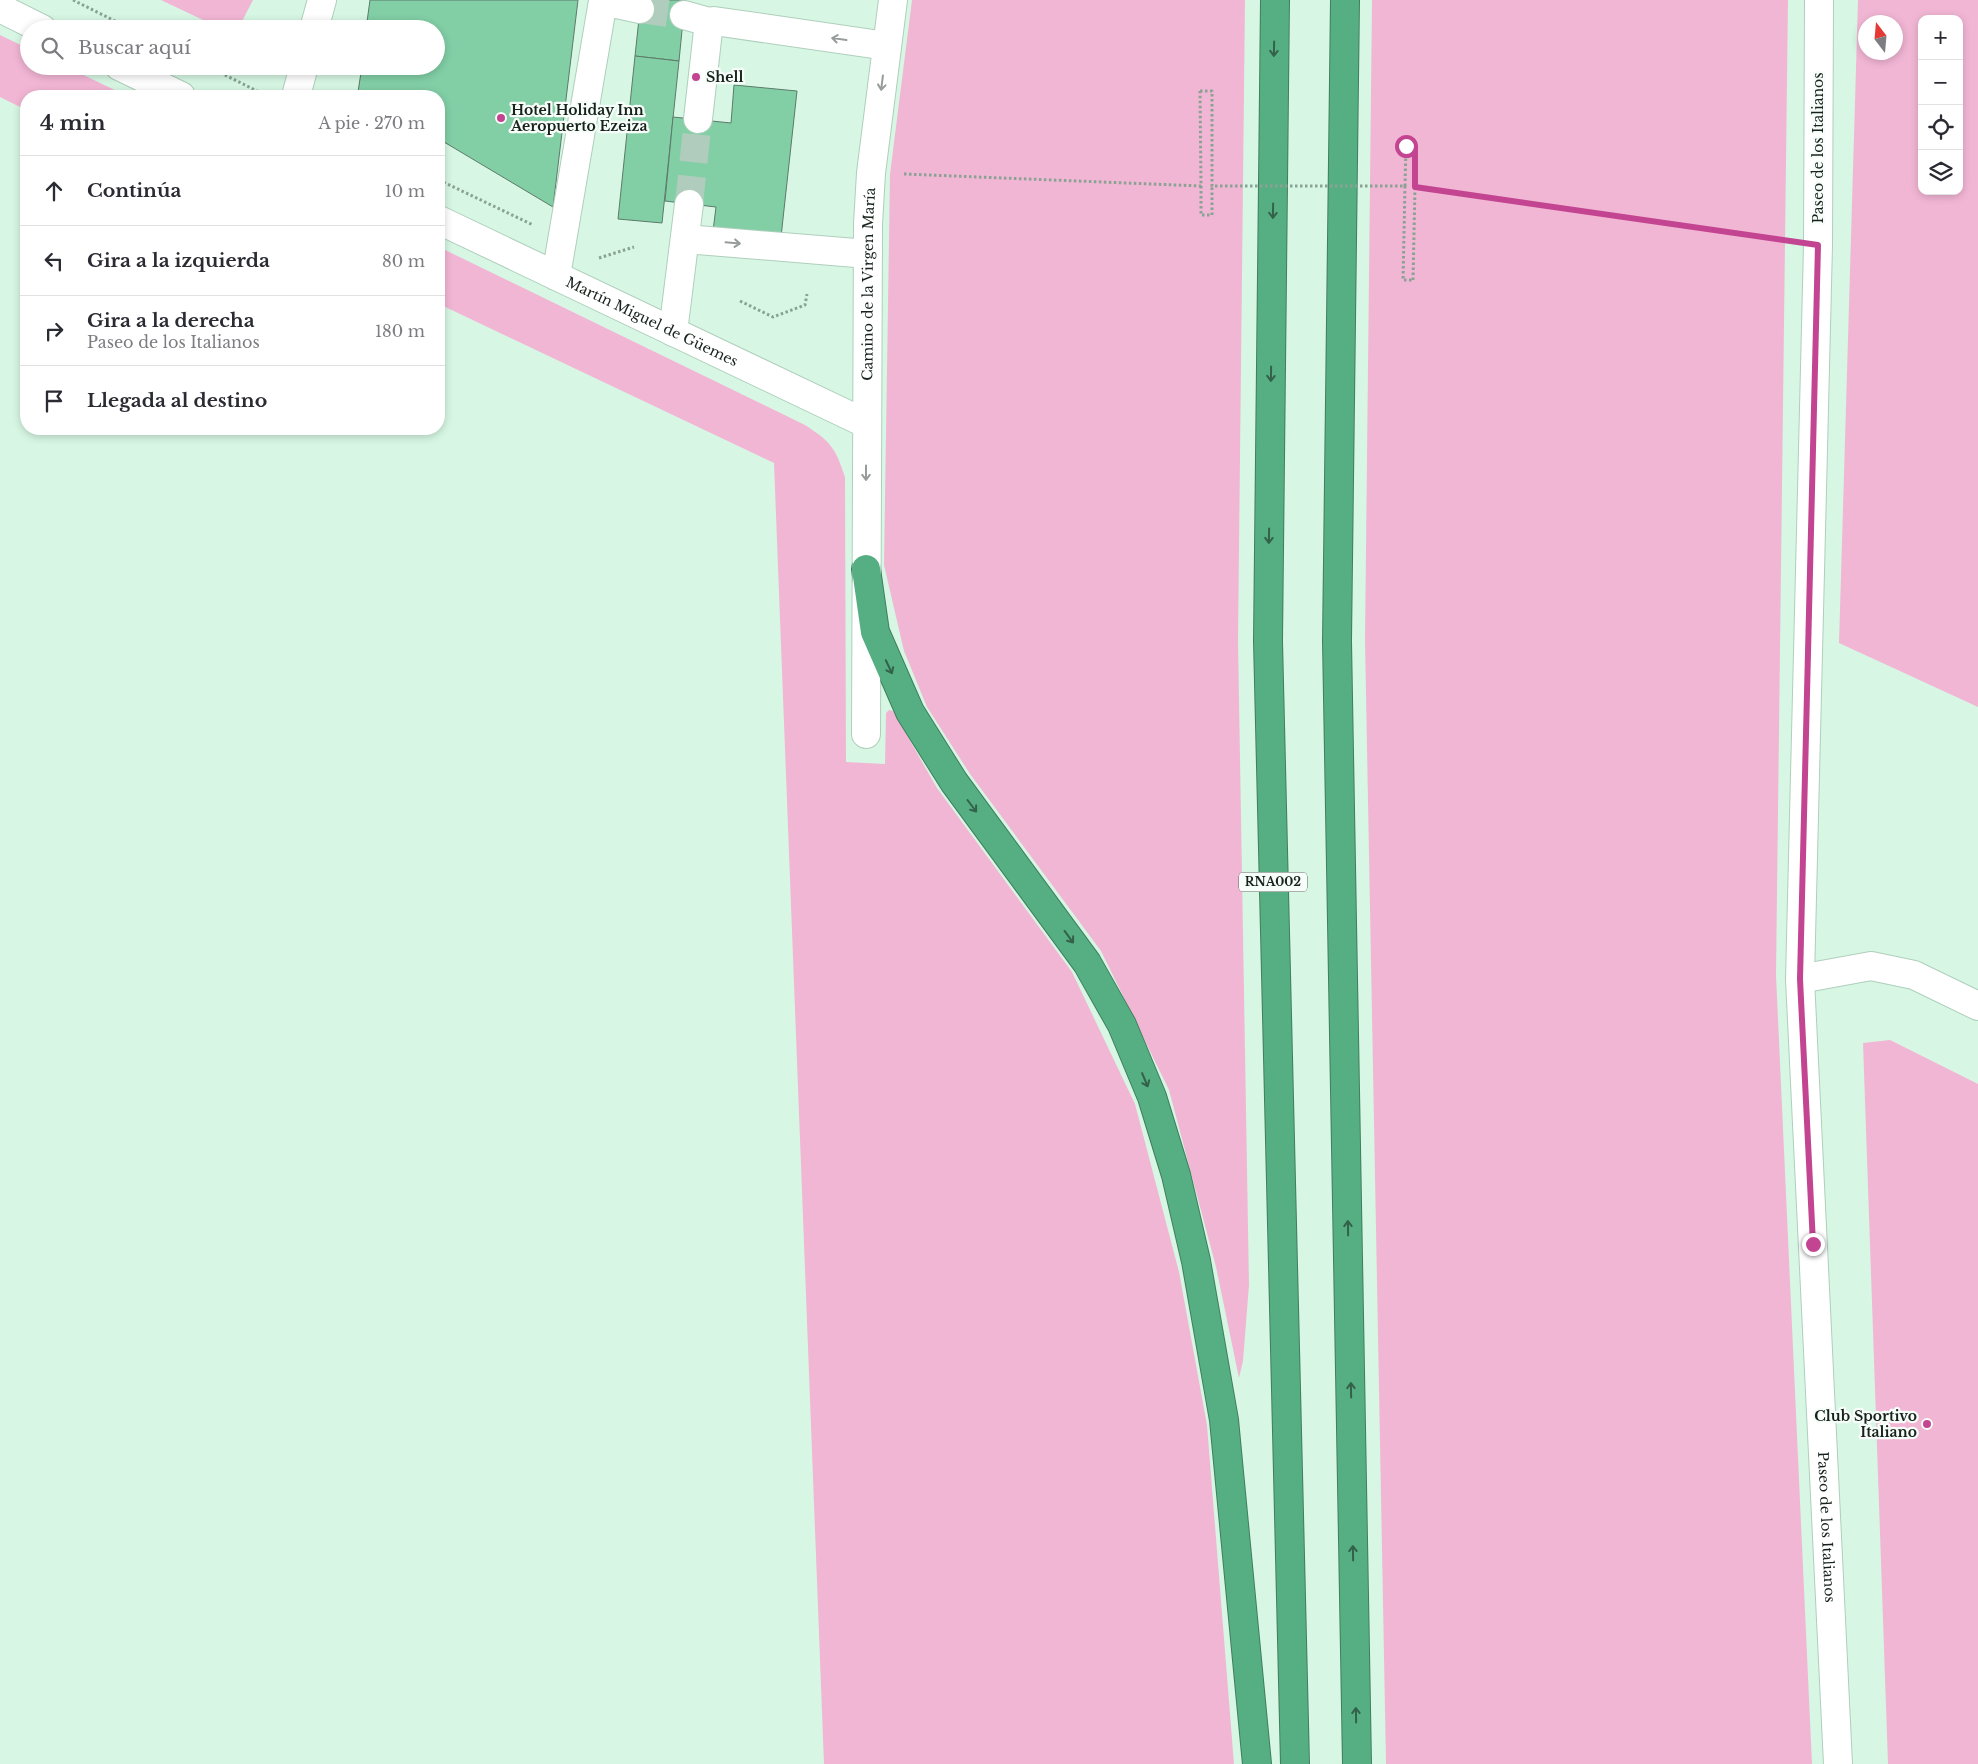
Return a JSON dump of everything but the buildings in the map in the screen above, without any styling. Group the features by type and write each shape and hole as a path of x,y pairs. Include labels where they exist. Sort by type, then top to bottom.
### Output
{"highway":[{"name":"RNA002","path":"1275,0 1268,641 1295,1764"},
{"path":"1345,0 1338,641 1357,1764"},
{"path":"866,569 875,632 910,712 954,782 1087,963 1122,1025 1152,1097 1176,1175 1196,1261 1224,1420 1257,1764"}],"street":[{"path":"316,20 322,0"},
{"name":"Camino de la Virgen María","path":"866,734 868,254 871,173 893,0"},
{"name":"Paseo de los Italianos","path":"1819,0 1818,245 1800,979 1838,1764"},
{"path":"556,276 604,1 640,9"},
{"path":"0,8 24,20"},
{"path":"698,120 696,19 887,46"},
{"path":"138,75 169,90"},
{"path":"298,90 302,75"},
{"path":"673,332 689,204"},
{"name":"Martín Miguel de Güemes","path":"445,223 867,424"},
{"path":"684,239 868,254"},
{"path":"1800,979 1871,966 1914,975 1978,1006"}],"path":[{"path":"72,0 113,20"},
{"path":"225,75 256,90"},
{"path":"1200,91 1212,91 1212,215 1201,215 1201,186 1200,91"},
{"path":"1406,146 1415,147 1413,280 1404,280 1405,186 1406,146"},
{"path":"871,173 1201,186"},
{"path":"1212,186 1405,186"},
{"path":"1415,187 1818,245"},
{"path":"740,301 773,317 805,305 807,294"}],"shaded area":[{"path":"161,0 253,0 243,20 203,20"},
{"path":"912,0 1245,0 1238,641 1249,1285 1243,1361 1239,1378 1216,1267 1169,1090 1101,951 970,774 927,707 904,651 884,565 890,174"},
{"path":"1372,0 1788,0 1776,975 1812,1764 1386,1764 1365,641"},
{"path":"1858,0 1978,0 1978,707 1839,643"},
{"path":"0,35 20,45 20,75 84,75 115,90 20,90 20,107 0,97"},
{"path":"445,250 805,425 821,436 835,452 845,477 846,762 885,764 886,713 889,710 893,711 937,788 1072,972 1135,1104 1179,1272 1207,1425 1234,1764 824,1764 774,463 445,307"},
{"name":"Club Sportivo Italiano","path":"1890,1040 1978,1084 1978,1764 1888,1764 1863,1043"}],"tunnel":[{"path":"640,9 684,15"},
{"path":"689,204 698,119"}],"place":[{"name":"Shell","path":"696,77"},
{"name":"Hotel Holiday Inn Aeropuerto Ezeiza","path":"501,118"},
{"name":"Club Sportivo Italiano","path":"1927,1424"}],"route":[{"path":"1406,146 1415,147 1415,187 1818,245 1800,979 1813,1244"}]}
